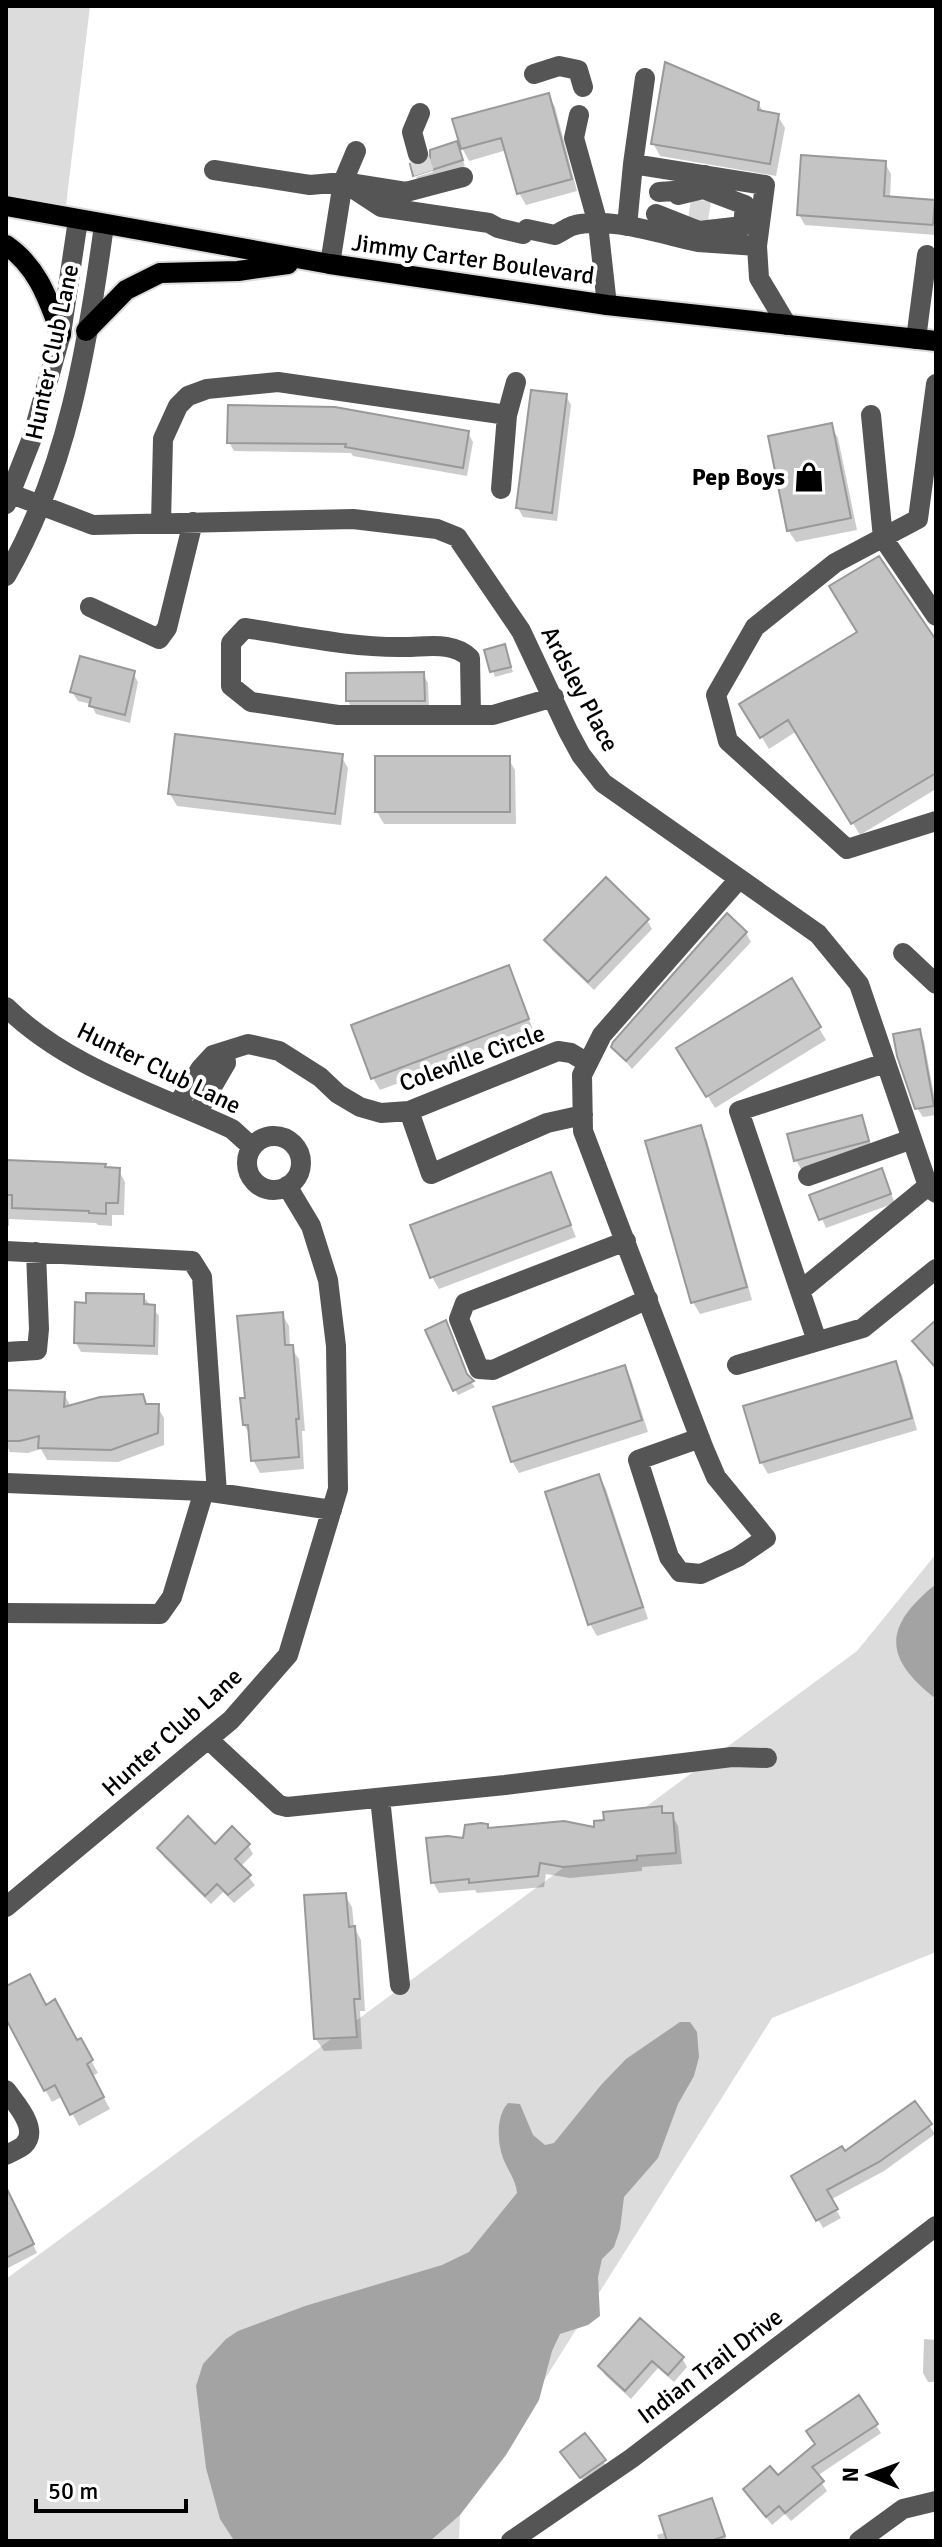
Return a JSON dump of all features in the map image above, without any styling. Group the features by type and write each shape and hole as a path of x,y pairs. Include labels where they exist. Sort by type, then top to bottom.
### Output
{"main road":[{"name":"Jimmy Carter Boulevard","path":"6,206 309,261 607,305 926,340"},
{"path":"6,245 23,257 42,286 61,334"},
{"path":"86,331 126,290 160,273 238,271 309,261"}],"street":[{"path":"534,74 559,66 578,70 583,87"},
{"path":"627,226 645,78"},
{"path":"579,115 574,138 598,224 607,305"},
{"path":"214,170 310,185 343,182 406,192 424,171 416,122"},
{"path":"330,264 343,182 356,151"},
{"path":"633,164 757,246"},
{"path":"424,171 463,177"},
{"path":"343,182 381,207 489,223 499,217 526,222 527,229 555,235 574,225 627,226 727,203"},
{"path":"666,215 701,210 765,185 757,246 759,278 787,325"},
{"path":"668,194 725,224"},
{"name":"Hunter Club Lane","path":"8,496 32,438 61,334 78,220"},
{"name":"Hunter Club Lane","path":"6,576 42,505 70,409 94,298 104,225"},
{"path":"926,340 927,255"},
{"path":"161,523 163,439 178,406 188,396 207,389 278,382 507,415"},
{"path":"501,489 507,415 516,382"},
{"path":"936,384 918,519 835,563 755,627 716,695 728,741 847,849 936,821"},
{"path":"871,415 883,538 936,616"},
{"name":"Ardsley Place","path":"8,496 42,505 93,525 353,519 437,529 457,537 521,631 581,755 603,783 818,934 859,984 932,1189"},
{"path":"90,607 159,639 167,628 193,522"},
{"path":"471,715 470,658 462,650 451,646 382,648 245,628 231,643 231,686 251,702 338,715 471,715 493,715 554,697"},
{"path":"700,1438 638,1460 669,1557 680,1572 701,1574 738,1557 766,1538 716,1477 700,1438 583,1131 582,1075 602,1035 739,879"},
{"path":"903,953 936,984"},
{"name":"Hunter Club Lane","path":"6,1007 29,1029 74,1059 232,1129 252,1147"},
{"name":"Coleville Circle","path":"188,1108 201,1068 213,1055 248,1044 279,1051 320,1077 338,1094 360,1107 381,1113 409,1111 558,1051 571,1053 588,1063"},
{"path":"817,1341 739,1111 885,1063"},
{"path":"409,1111 431,1174 547,1123 583,1115"},
{"path":"276,1135 295,1144 302,1165 292,1184 287,1186 271,1191 252,1181 245,1160 256,1141 276,1135"},
{"path":"808,1176 912,1139"},
{"name":"Hunter Club Lane","path":"6,1907 208,1739 248,1703 288,1655 338,1489 336,1346 328,1280 311,1226 287,1186"},
{"path":"800,1291 932,1189"},
{"path":"626,1241 465,1303 459,1319 479,1369 493,1370 648,1299"},
{"path":"6,1251 192,1261 202,1277 210,1492 172,1597 160,1614 6,1613"},
{"path":"6,1352 37,1350 36,1252"},
{"path":"737,1365 863,1328 936,1269"},
{"path":"6,1483 210,1492 332,1510"},
{"path":"208,1739 279,1805 306,1806 732,1757 767,1758"},
{"path":"380,1798 400,1985"},
{"path":"6,2090 27,2119 29,2137 24,2145 6,2155"},
{"name":"Indian Trail Drive","path":"511,2541 632,2458 936,2226"},
{"path":"859,2541 903,2509 936,2501"}],"shaded area":[{"path":"6,6 90,6 64,222 6,215"},
{"path":"936,1554 936,1952 772,2018 460,2514 459,2541 6,2541 6,2279 857,1651"},
{"path":"936,1584 936,1699 906,1669 896,1642 906,1614"},
{"path":"680,2022 690,2022 697,2032 699,2057 694,2076 678,2104 658,2158 624,2197 620,2229 614,2247 602,2259 598,2277 600,2316 588,2325 560,2334 552,2351 539,2400 506,2455 460,2515 430,2541 233,2539 220,2519 206,2468 196,2386 203,2364 226,2339 238,2331 305,2306 442,2265 469,2252 517,2193 503,2158 499,2137 501,2115 508,2103 520,2104 533,2135 545,2145 554,2143 626,2059"}],"building":[{"path":"665,62 759,102 758,110 779,114 770,164 651,144"},
{"path":"549,93 572,179 517,194 501,138 461,149 452,119"},
{"path":"457,141 463,160 413,176 410,164 422,166 430,158 430,150"},
{"path":"801,155 886,161 884,196 935,200 933,225 797,215"},
{"path":"531,390 567,394 552,513 516,508"},
{"path":"228,405 335,407 469,431 463,468 345,447 346,444 227,443"},
{"name":"Pep Boys","path":"832,423 851,518 787,531 768,436"},
{"path":"879,556 936,640 936,773 851,824 788,720 760,738 739,704 857,632 829,586"},
{"path":"505,644 511,667 490,672 484,650"},
{"path":"80,656 135,671 125,715 89,706 91,698 70,692"},
{"path":"424,672 425,701 346,701 346,673"},
{"path":"175,734 343,754 335,814 168,794"},
{"path":"375,756 510,756 510,812 375,812"},
{"path":"606,877 649,919 588,982 544,940"},
{"path":"727,913 747,932 626,1061 611,1047 613,1042"},
{"path":"509,965 529,1019 371,1079 351,1025"},
{"path":"792,978 821,1027 706,1097 676,1048"},
{"path":"920,1029 934,1106 915,1109 893,1034"},
{"path":"862,1115 869,1141 794,1161 787,1134"},
{"path":"701,1125 747,1287 691,1303 645,1141"},
{"path":"6,1160 106,1164 105,1167 120,1168 118,1203 106,1203 106,1214 12,1208 12,1195 6,1195"},
{"path":"882,1168 891,1194 819,1220 809,1195"},
{"path":"551,1172 571,1225 430,1278 410,1225"},
{"path":"86,1293 144,1294 144,1304 155,1305 154,1346 74,1343 75,1302 86,1303"},
{"path":"283,1312 285,1345 293,1345 299,1457 251,1461 248,1425 243,1425 240,1398 245,1398 237,1316"},
{"path":"446,1320 467,1374 474,1381 453,1391 425,1330"},
{"path":"936,1320 936,1368 912,1341"},
{"path":"896,1361 912,1418 760,1463 743,1406"},
{"path":"625,1365 642,1420 511,1462 493,1407"},
{"path":"6,1390 65,1392 64,1407 100,1397 143,1394 146,1404 159,1404 158,1433 111,1450 38,1448 39,1436 6,1441"},
{"path":"599,1474 643,1607 588,1625 545,1492"},
{"path":"662,1806 662,1813 673,1813 676,1853 563,1867 540,1863 538,1876 469,1883 469,1879 431,1883 426,1838 463,1838 465,1825 481,1823 488,1824 488,1828 564,1821 594,1827 594,1821 604,1820 603,1812"},
{"path":"188,1816 215,1844 232,1826 250,1844 235,1859 251,1875 228,1895 217,1884 205,1896 157,1848"},
{"path":"346,1893 349,1927 355,1926 360,1999 354,1999 357,2037 314,2039 304,1895"},
{"path":"30,1974 46,2005 55,1999 77,2040 81,2038 93,2060 87,2064 104,2097 70,2115 55,2085 44,2091 6,2019 6,1986"},
{"path":"915,2101 932,2124 879,2162 827,2190 838,2209 816,2221 791,2176 842,2146 845,2151"},
{"path":"6,2187 34,2244 6,2258"},
{"path":"640,2318 684,2357 668,2375 652,2361 625,2391 598,2366"},
{"path":"859,2395 878,2424 812,2467 824,2481 785,2513 779,2506 766,2517 743,2489 770,2466 778,2475 815,2444 806,2431"},
{"path":"585,2433 606,2460 580,2478 560,2452"},
{"path":"712,2498 725,2536 711,2541 667,2541 659,2516"}],"tunnel":[{"path":"418,154 424,173"},
{"path":"698,220 701,200"}],"place":[{"name":"Pep Boys","path":"809,477"}]}
